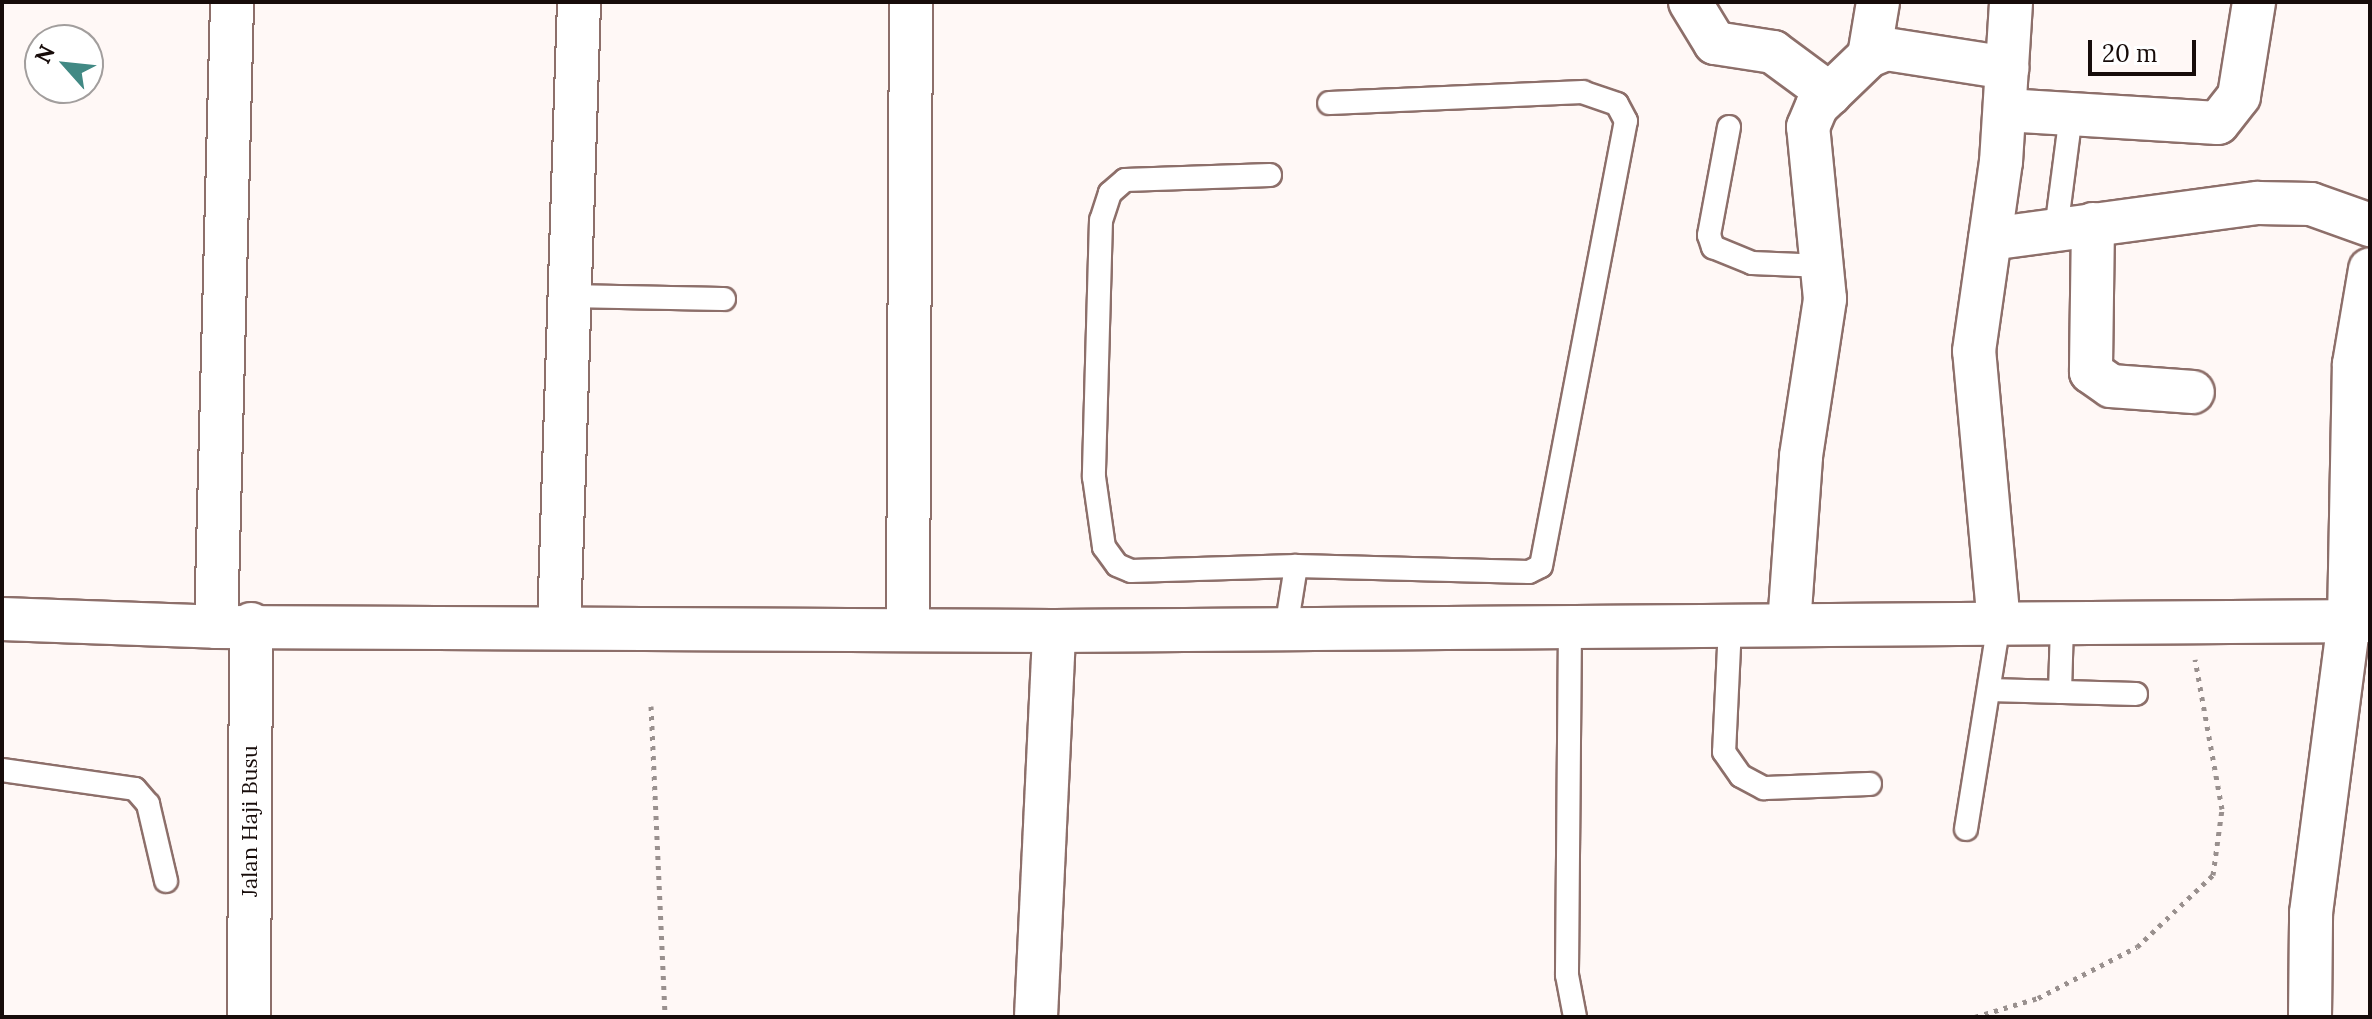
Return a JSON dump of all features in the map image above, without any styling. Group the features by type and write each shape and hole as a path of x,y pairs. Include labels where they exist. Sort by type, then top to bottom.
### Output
{"street":[{"name":"Jalan Haji Busu","path":"232,2 234,626 249,1017"},
{"path":"559,625 566,296 579,2"},
{"path":"908,628 911,2"},
{"path":"1690,2 1715,43 1773,52 1830,94"},
{"path":"1869,56 1878,2"},
{"path":"1999,624 1975,403 1974,351 2005,110 2011,2"},
{"path":"2005,110 2218,123 2239,96 2254,2"},
{"path":"1789,625 1801,456 1823,321 1824,266 1808,127 1830,94 1869,56 1903,48 2008,68"},
{"path":"1990,239 2074,227 2193,217 2258,203 2311,204 2370,225"},
{"path":"2074,227 2091,372 2111,386 2193,392"},
{"path":"2310,1017 2311,913 2360,621 2354,364 2370,269"},
{"path":"2,619 234,626 559,625 1054,631 2360,621"},
{"path":"1036,1017 1054,631"}],"lane":[{"path":"1270,175 1125,180 1110,193 1101,220 1094,477 1104,547 1117,565 1131,571 1296,566 1529,572 1541,566 1626,121 1617,104 1583,92 1329,103"},
{"path":"2071,115 2074,227"},
{"path":"1729,127 1709,235 1713,247 1752,263 1824,266"},
{"path":"566,296 724,299"},
{"path":"1286,629 1296,566"},
{"path":"1966,829 1999,624"},
{"path":"2060,692 2062,624"},
{"path":"1730,626 1724,752 1741,776 1764,788 1870,784"},
{"path":"1570,627 1567,975 1575,1017"},
{"path":"1989,690 2136,694"},
{"path":"2,770 135,789 148,804 166,881"}],"path":[{"path":"1975,1017 2038,998 2137,947 2213,875 2222,809 2188,623"},
{"path":"651,706 665,1017"}]}
